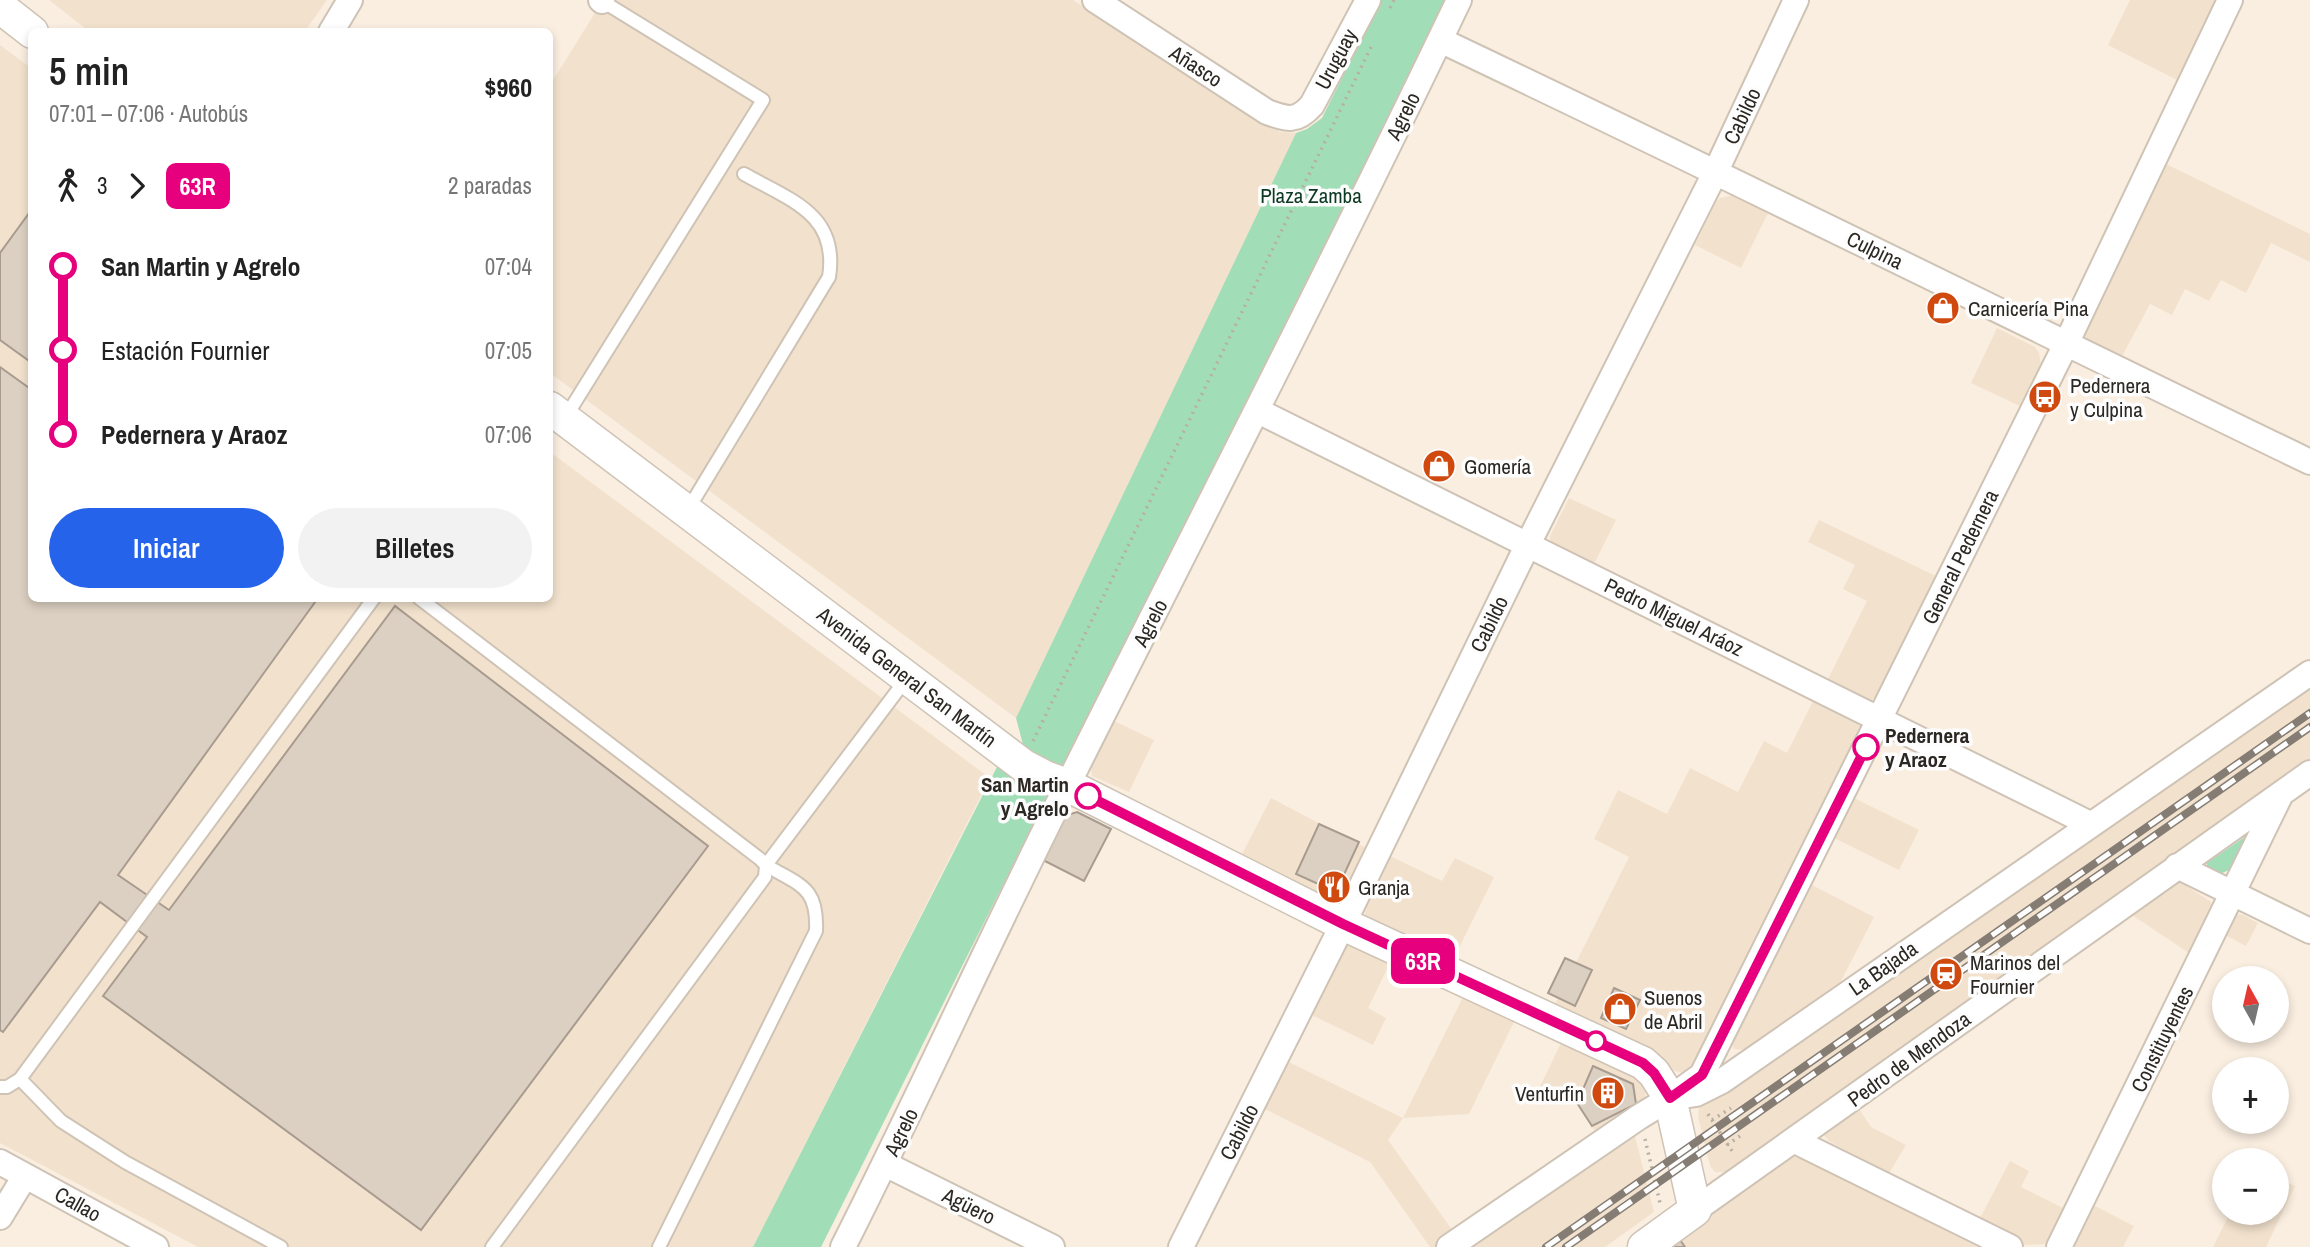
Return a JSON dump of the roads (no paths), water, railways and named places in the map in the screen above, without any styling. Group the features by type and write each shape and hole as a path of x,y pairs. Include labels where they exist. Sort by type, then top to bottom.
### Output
{"street":[{"path":"333,28 350,0"},
{"name":"Añasco","path":"1095,0 1266,112 1286,119 1302,116"},
{"name":"Agrelo","path":"843,1247 1067,785 1258,411 1459,0"},
{"name":"Cabildo","path":"1181,1247 1343,924 1528,544 1716,171 1796,0"},
{"name":"General Pedernera","path":"1683,1096 1702,1075 1880,719 2066,344 2230,0"},
{"name":"Uruguay","path":"1302,116 1378,6"},
{"path":"0,7 28,29"},
{"name":"Culpina","path":"1440,40 1716,171 2310,462"},
{"name":"Pedro Miguel Aráoz","path":"1258,411 2090,824"},
{"name":"Avenida General San Martín","path":"557,413 1024,766 1343,924 1643,1063 1683,1096 1695,1210"},
{"name":"La Bajada","path":"1449,1247 1639,1117 1722,1081 2310,673"},
{"name":"Pedro de Mendoza","path":"1655,1240 2310,773"},
{"name":"Constituyentes","path":"2059,1247 2234,894 2281,793"},
{"path":"2176,866 2310,931"},
{"path":"1795,1141 2010,1247"},
{"name":"Callao","path":"0,1162 156,1247"},
{"name":"Agüero","path":"885,1164 1052,1247"},
{"path":"0,1217 25,1176"}],"lane":[{"path":"557,413 763,100 601,0"},
{"path":"687,512 829,277 831,263 828,243 819,222 809,211 744,174"},
{"path":"0,1087 7,1087 20,1079 370,602"},
{"path":"424,602 766,865 809,891 817,912 816,931 659,1247"},
{"path":"492,1247 765,877 766,865 907,678"},
{"path":"20,1079 61,1121 115,1156 281,1247"}],"railway":[{"path":"1546,1247 2310,713"},
{"path":"1566,1247 2310,727"}],"place":[{"name":"Carnicería Pina","path":"1943,308"},
{"name":"Pedernera y Culpina","path":"2045,397"},
{"name":"Gomería","path":"1439,466"},
{"name":"Pedernera y Araoz","path":"1866,747"},
{"name":"San Martin y Agrelo","path":"1088,796"},
{"name":"Granja","path":"1334,887"},
{"name":"Marinos del Fournier","path":"1946,974"},
{"name":"Suenos de Abril","path":"1620,1009"},
{"name":"Venturfin","path":"1608,1093"}],"park label":[{"name":"Plaza Zamba","path":"1311,195"}]}
